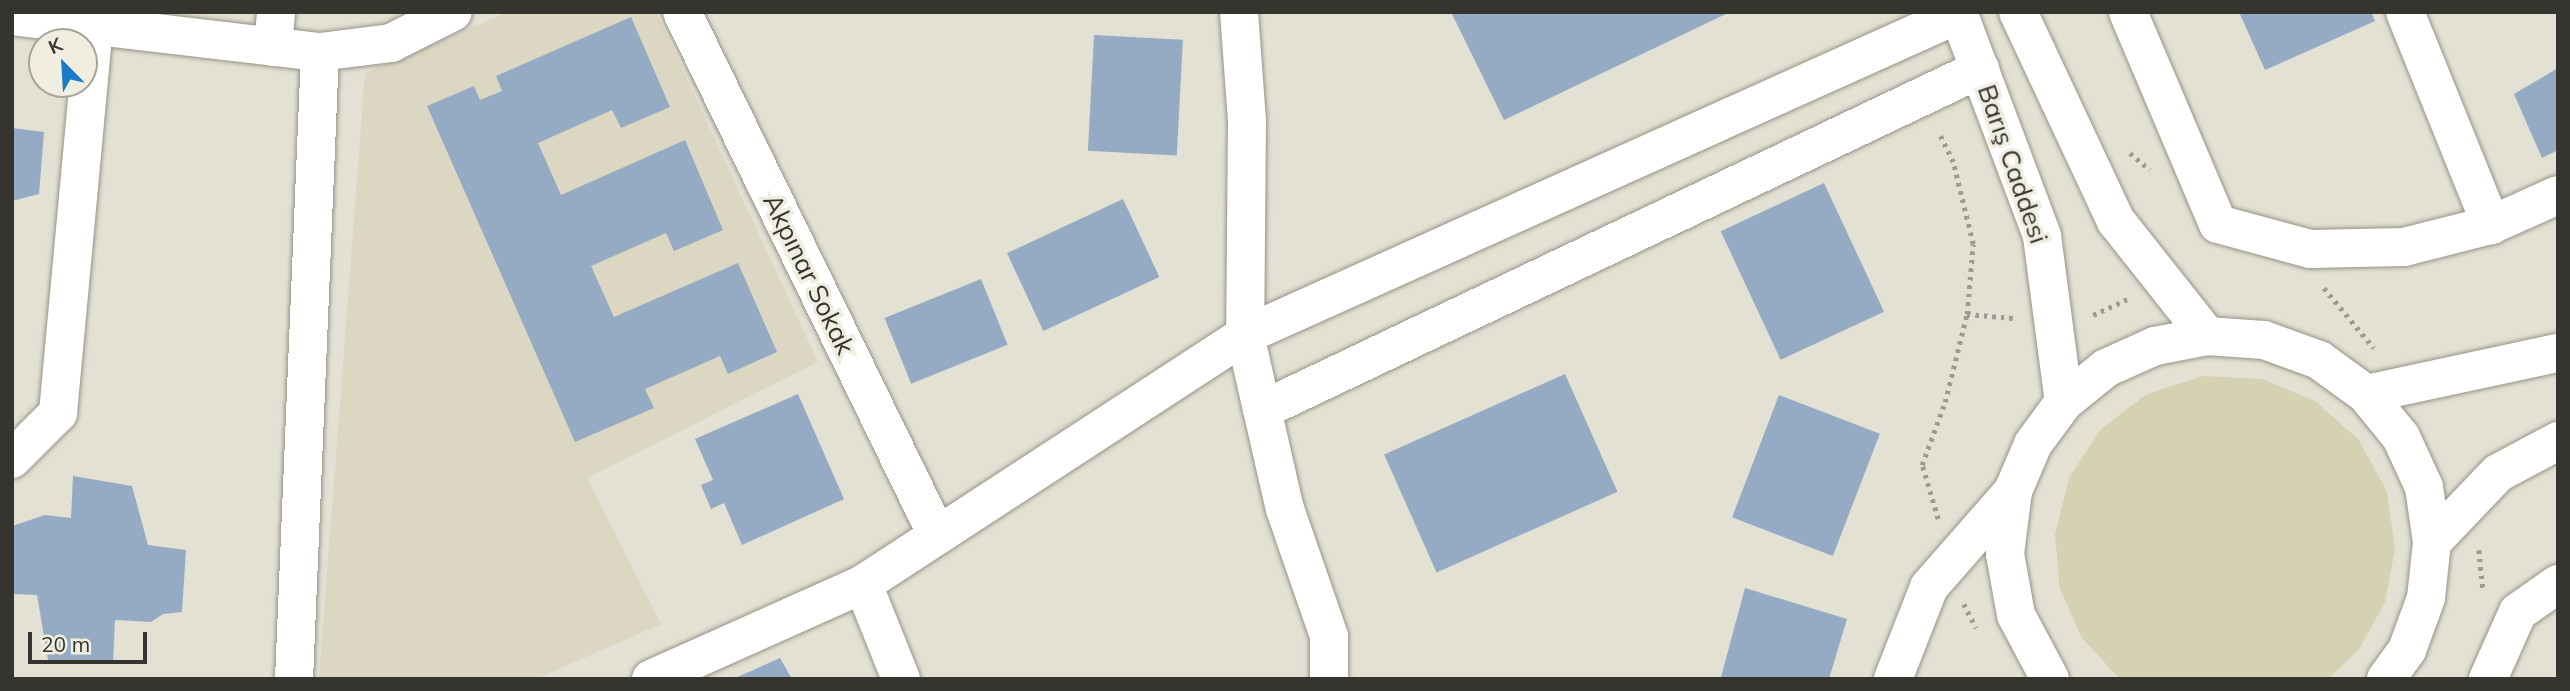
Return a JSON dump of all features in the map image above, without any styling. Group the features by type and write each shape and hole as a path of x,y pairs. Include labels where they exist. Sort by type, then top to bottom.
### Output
{"street":[{"path":"12,16 94,25 274,29 320,52 391,43 453,12"},
{"name":"Akpınar Sokak","path":"682,12 937,535"},
{"path":"1239,12 1247,121 1245,335 1285,509 1329,636 1329,679"},
{"path":"2018,12 2116,221 2207,336"},
{"path":"2128,12 2218,224 2310,248 2404,247 2491,225 2558,195"},
{"path":"2405,12 2491,225"},
{"path":"651,679 863,584 1245,335 1958,13"},
{"name":"Barış Caddesi","path":"1958,13 2042,236 2064,402"},
{"path":"12,459 58,413 94,25"},
{"path":"294,679 320,52"},
{"path":"1262,410 1980,69"},
{"path":"2050,679 2016,615 2005,554 2013,491 2033,443 2064,402 2106,368 2155,346 2207,336 2275,344 2319,360 2365,394 2401,437 2424,487 2432,542 2426,597 2407,650 2386,679"},
{"path":"2365,394 2558,353"},
{"path":"2432,542 2498,473 2558,441"},
{"path":"1893,679 1929,587 2013,491"},
{"path":"863,584 901,679"},
{"path":"2488,679 2518,612 2558,584"}],"path":[{"path":"1923,96 1953,162 1973,244 1967,314 2073,324 2151,289 2162,279"},
{"path":"2123,145 2159,175"}],"shaded area":[{"path":"508,12 656,12 818,362 587,478 661,624 536,679 319,679 365,73"},
{"path":"2203,376 2262,379 2315,401 2359,440 2387,492 2395,549 2385,602 2359,649 2328,679 2120,679 2082,638 2060,589 2055,535 2069,478 2101,429 2147,394"}],"building":[{"path":"1451,12 1730,12 1504,120"},
{"path":"2239,12 2371,12 2375,21 2265,70"},
{"path":"631,17 670,107 621,128 612,110 538,143 561,195 685,140 723,230 674,251 666,233 591,266 614,317 738,263 777,352 728,374 720,356 645,389 654,408 575,442 427,106 474,86 480,100 502,91 496,76"},
{"path":"1094,35 1183,40 1177,155 1088,151"},
{"path":"2558,68 2558,150 2542,158 2514,94"},
{"path":"12,128 44,132 39,194 12,201"},
{"path":"1824,183 1884,312 1781,360 1721,231"},
{"path":"1123,199 1159,277 1043,331 1007,253"},
{"path":"981,279 1008,345 911,384 885,318"},
{"path":"1565,374 1617,492 1437,572 1384,455"},
{"path":"798,394 844,499 742,545 724,503 711,509 701,485 713,480 695,439"},
{"path":"1779,395 1880,434 1833,556 1732,517"},
{"path":"73,476 132,486 148,545 186,550 182,612 163,614 151,622 115,620 113,663 48,660 37,595 12,594 12,526 45,515 71,518"},
{"path":"1745,588 1847,619 1829,679 1721,677"},
{"path":"780,658 792,679 733,679"}]}
